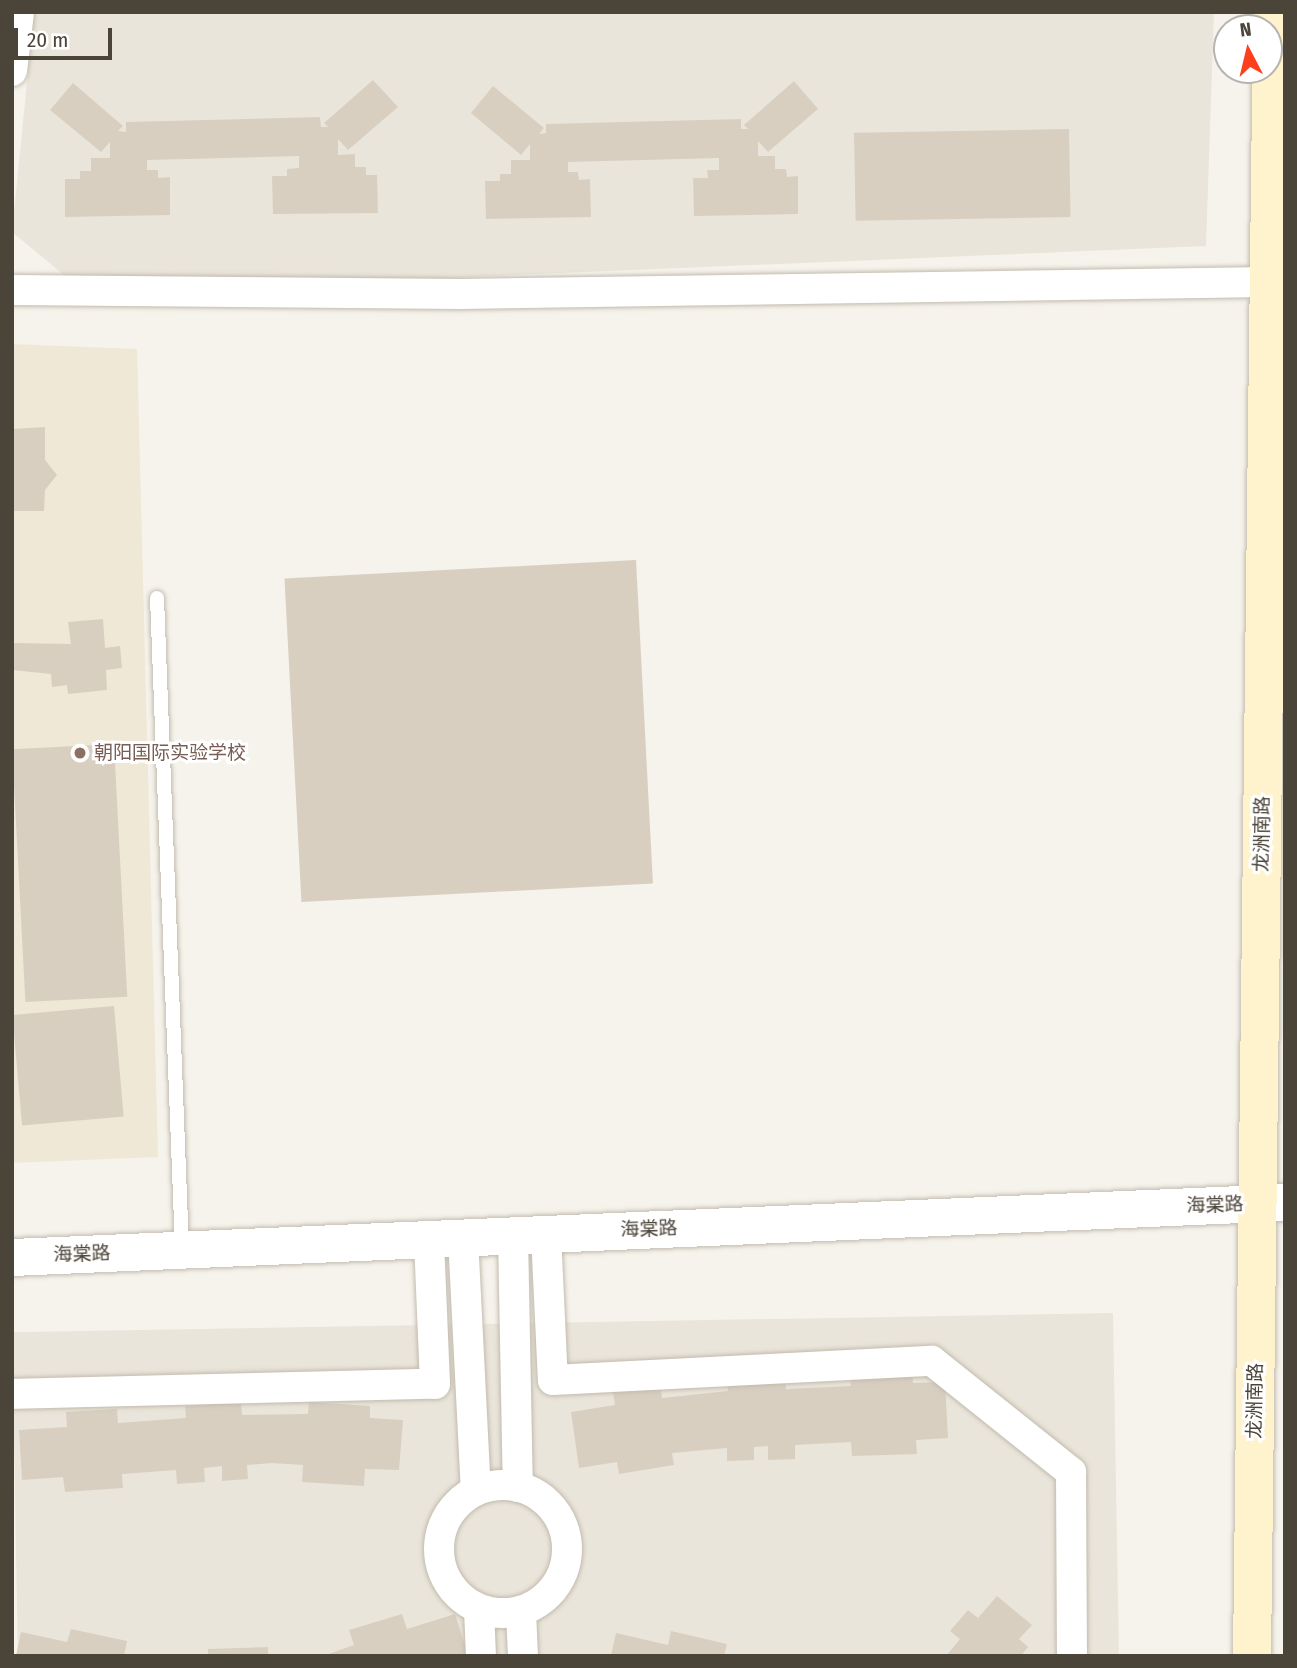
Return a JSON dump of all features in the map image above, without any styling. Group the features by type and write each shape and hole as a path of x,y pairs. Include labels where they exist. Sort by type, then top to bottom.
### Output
{"main road":[{"name":"龙洲南路","path":"1252,1656 1271,1202 1269,282 1272,12"}],"street":[{"path":"12,71 19,12"},
{"path":"12,290 461,294 1269,282"},
{"name":"海棠路","path":"12,1257 1271,1202"},
{"path":"530,1235 552,1380"},
{"path":"518,1487 516,1382 530,1235"},
{"path":"446,1238 471,1383 477,1491"},
{"path":"435,1384 446,1238"},
{"path":"12,1394 516,1382 932,1361 1071,1472 1072,1656"},
{"path":"518,1487 538,1495 554,1509 568,1548 556,1587 522,1611 500,1614 479,1609 461,1598 447,1581 439,1541 452,1511 477,1491 518,1487"},
{"path":"479,1609 481,1656"},
{"path":"522,1611 523,1656"}],"lane":[{"path":"158,598 182,1249"}],"shaded area":[{"path":"34,12 1214,12 1206,246 86,293 12,232"},
{"name":"朝阳国际实验学校","path":"12,344 137,349 158,1157 12,1163"},
{"path":"1113,1313 1119,1656 18,1656 12,1332"}],"building":[{"path":"373,80 398,107 348,150 338,139 338,155 355,154 355,167 366,167 366,175 377,175 378,213 273,214 272,176 287,176 287,169 299,168 299,156 147,160 147,170 158,170 158,178 170,177 170,215 65,217 65,179 80,179 80,171 91,171 91,158 110,158 110,142 101,152 50,110 73,83 123,126 118,131 126,132 126,122 320,117 321,127 328,127 324,123"},
{"path":"794,81 818,109 768,152 758,141 758,156 775,156 775,169 786,169 787,177 798,176 798,214 694,216 693,178 708,178 707,170 719,170 719,158 568,162 568,172 578,172 579,180 590,179 591,217 486,219 485,181 500,181 500,174 511,174 511,160 530,160 530,144 521,155 471,113 493,86 544,128 539,134 546,133 546,124 741,119 741,129 748,129 744,125"},
{"path":"1069,129 1071,217 856,221 854,133"},
{"path":"45,427 45,460 57,475 45,490 44,511 12,511 12,429"},
{"path":"636,560 653,884 301,902 284,578"},
{"path":"103,619 105,648 120,646 122,668 106,670 107,690 68,694 67,685 52,687 51,674 12,670 12,643 71,644 68,622"},
{"path":"114,744 127,997 25,1002 12,749"},
{"path":"114,1006 124,1117 22,1125 12,1015"},
{"path":"912,1368 913,1383 945,1382 948,1438 916,1440 917,1454 852,1456 851,1442 795,1445 795,1459 768,1460 768,1446 754,1447 754,1460 727,1461 727,1448 672,1453 674,1465 619,1474 617,1462 579,1468 571,1412 615,1405 613,1392 660,1384 662,1398 728,1391 727,1377 785,1374 786,1389 851,1386 850,1371"},
{"path":"241,1402 242,1415 308,1414 309,1402 370,1406 370,1418 403,1420 399,1470 365,1469 364,1486 302,1482 303,1465 272,1463 247,1465 248,1479 222,1481 222,1466 204,1468 205,1482 177,1484 176,1470 122,1474 123,1488 65,1492 63,1477 22,1480 19,1430 67,1427 66,1412 117,1409 118,1423 186,1418 185,1406"},
{"path":"997,1596 1032,1625 1019,1639 1028,1647 1021,1656 946,1656 960,1639 950,1631 968,1610 978,1618"},
{"path":"402,1614 407,1629 455,1614 468,1656 323,1656 354,1645 349,1630"},
{"path":"71,1629 127,1641 124,1656 16,1656 21,1632 67,1642"},
{"path":"671,1631 727,1644 724,1656 611,1656 616,1633 668,1645"},
{"path":"268,1647 268,1656 208,1656 208,1649"}],"place":[{"name":"朝阳国际实验学校","path":"80,753"}]}
